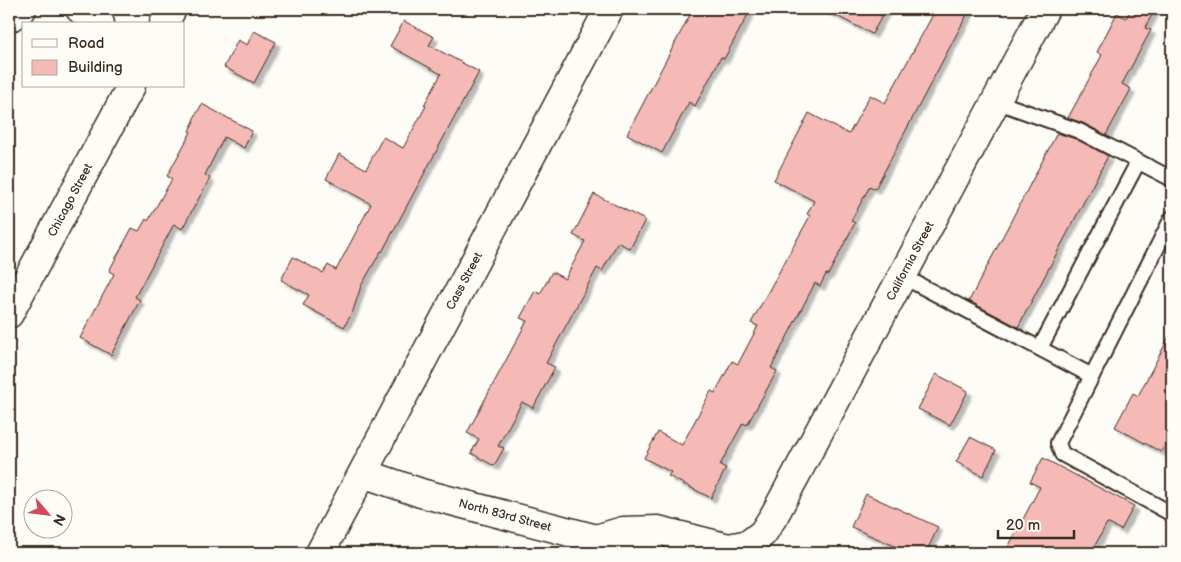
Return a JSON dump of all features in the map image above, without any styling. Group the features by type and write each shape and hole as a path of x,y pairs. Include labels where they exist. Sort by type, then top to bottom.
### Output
{"street":[{"path":"9,18 22,9"},
{"path":"80,9 97,22"},
{"path":"165,22 172,9"},
{"name":"Cass Street","path":"320,553 609,9"},
{"name":"California Street","path":"596,539 623,531 658,530 729,548 749,544 763,533 775,514 1045,9"},
{"name":"Chicago Street","path":"9,314 130,88"},
{"name":"North 83rd Street","path":"363,473 421,493 650,553"},
{"name":"California Street","path":"773,553 775,514"}],"lane":[{"path":"995,101 1079,131 1172,179"},
{"path":"1040,348 1138,162"},
{"path":"1172,218 1058,443 1062,454 1172,514"},
{"path":"902,276 1092,376"}],"building":[{"path":"693,9 751,9 724,59 721,57 695,106 689,102 662,153 627,134"},
{"path":"823,9 886,9 872,34"},
{"path":"936,9 970,9 875,189 870,186 851,221 855,223 828,275 826,274 820,286 815,283 771,368 777,371 747,425 743,423 720,465 726,468 711,498 668,476 671,472 644,458 658,432 682,445 711,391 715,393 732,361 738,364 758,326 751,323 810,216 807,214 814,201 774,180 809,113 849,134 870,95 885,103"},
{"path":"1131,9 1155,9 1145,28 1151,30 1122,84 1131,89 1106,135 1083,123 1068,118 1102,55 1097,52 1117,13 1126,18"},
{"path":"404,21 434,37 429,45 479,72 382,252 361,286 353,311 344,327 303,305 309,295 281,280 293,257 323,273 328,265 336,270 371,204 326,179 339,154 366,169 383,137 403,148 426,106 424,105 441,74 390,46"},
{"path":"254,31 276,42 254,83 224,67 238,40 247,45"},
{"path":"202,104 252,131 244,148 224,137 205,175 210,178 182,229 174,224 135,297 140,300 111,355 80,338 114,274 109,271 132,228 139,231 146,219 148,221 172,179 167,176 191,132 189,131 193,120"},
{"path":"1057,133 1076,139 1108,156 1018,327 969,301"},
{"path":"594,194 645,220 630,249 618,242 602,271 597,268 546,363 555,367 533,408 522,402 498,446 504,448 494,466 471,453 479,439 467,433 527,321 520,318 535,291 540,294 552,272 565,279 585,241 573,235"},
{"path":"1172,331 1172,431 1161,452 1115,427 1133,393 1138,396"},
{"path":"936,374 968,391 950,425 918,409"},
{"path":"970,437 996,450 983,476 956,462"},
{"path":"1043,458 1134,506 1121,530 1107,523 1091,553 1005,553 1040,487 1030,482"},
{"path":"866,494 938,527 926,553 911,553 851,527"}]}
